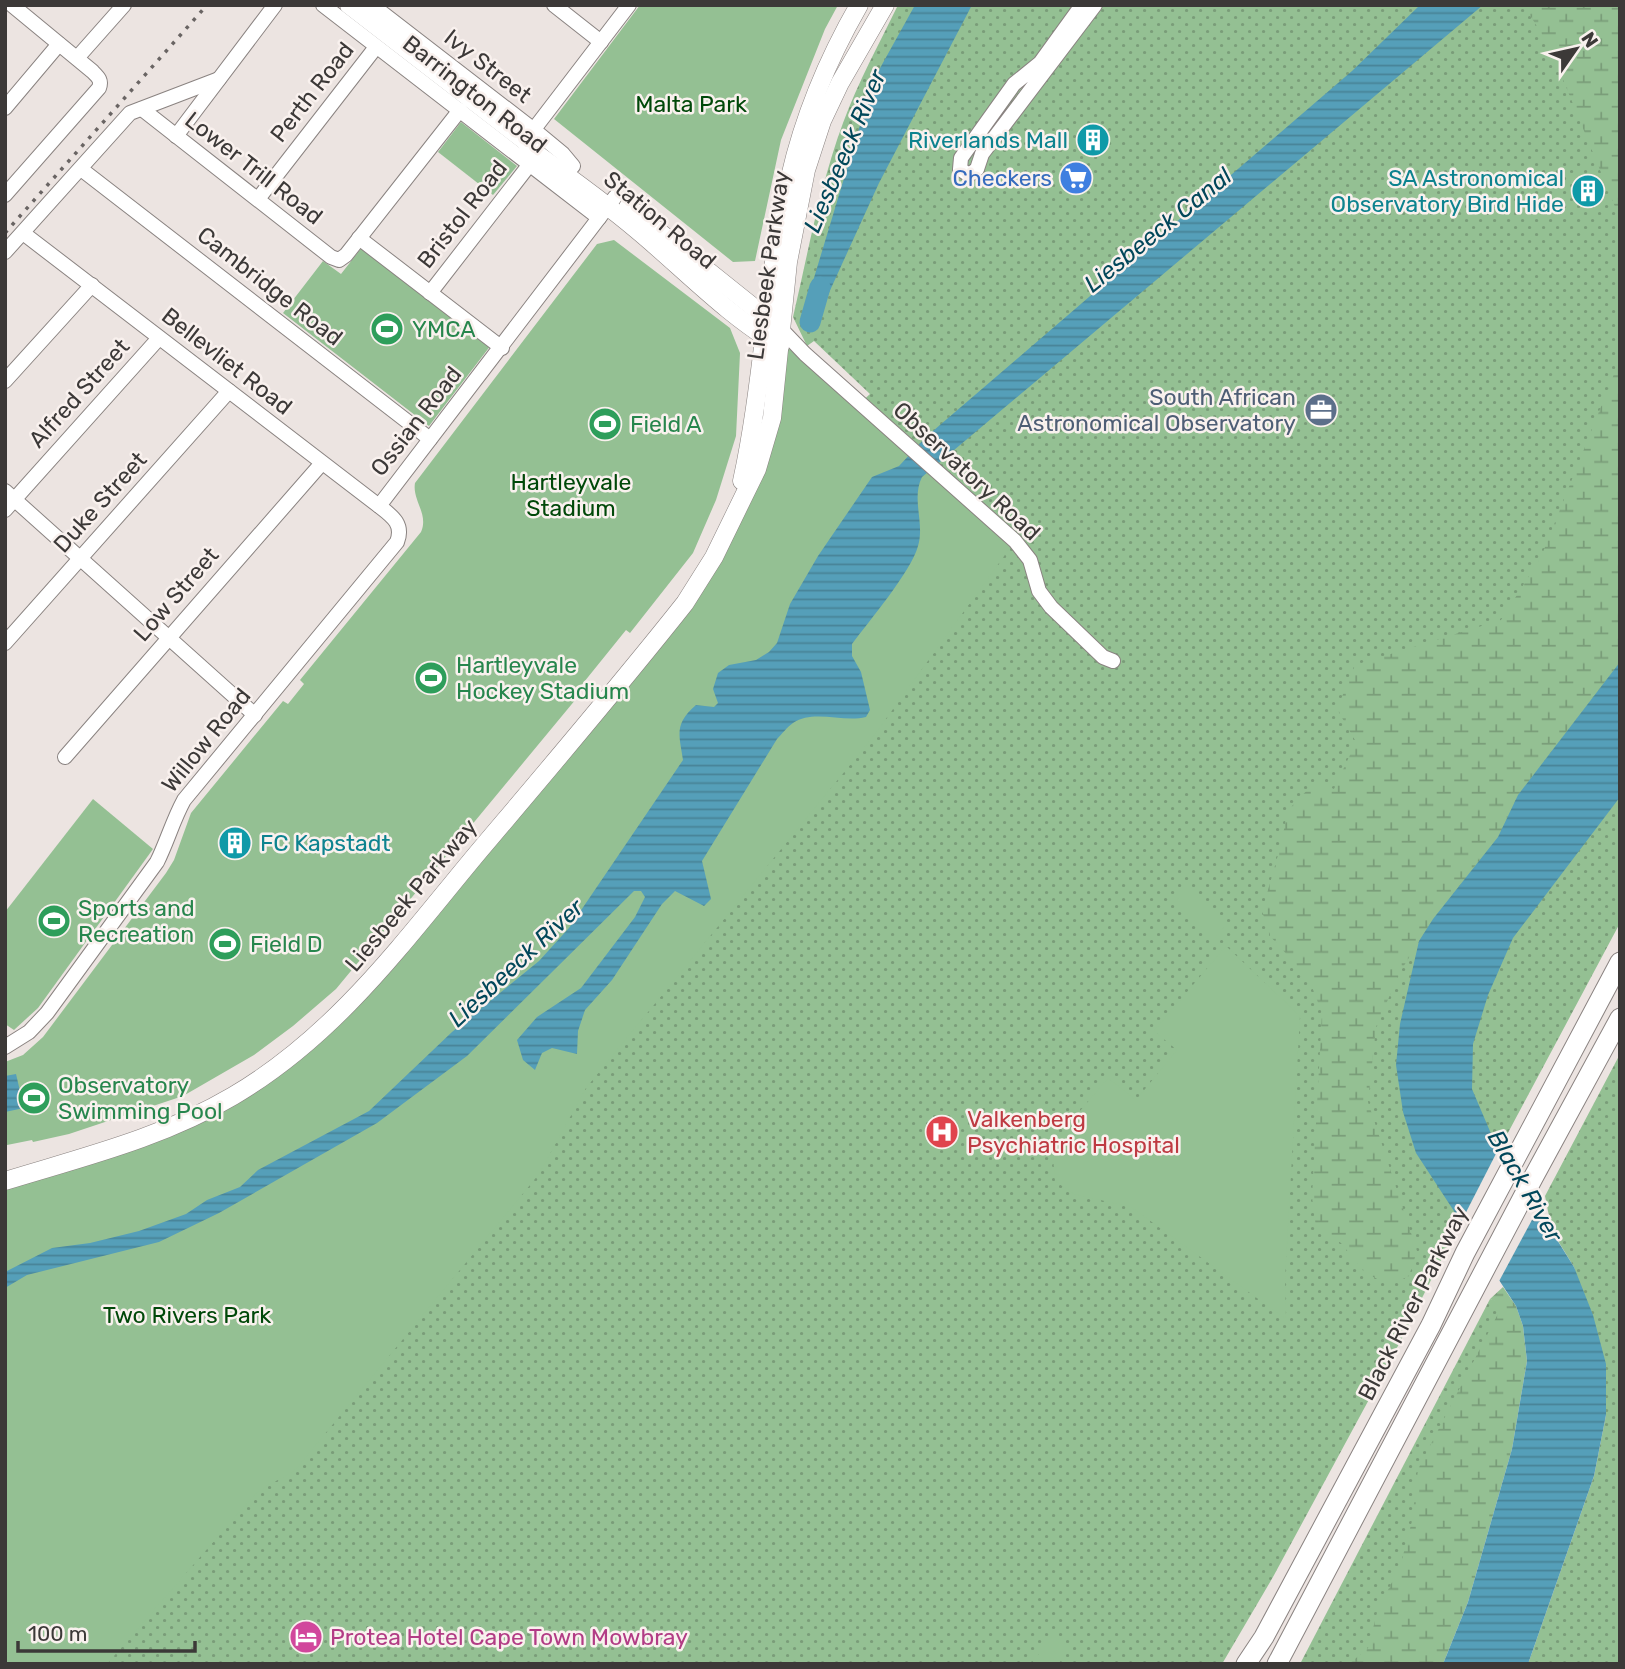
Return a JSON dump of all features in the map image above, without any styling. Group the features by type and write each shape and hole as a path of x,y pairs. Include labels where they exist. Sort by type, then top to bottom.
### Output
{"highway":[{"name":"Black River Parkway","path":"1246,1664 1264,1637 1432,1325 1465,1253 1620,962"},
{"name":"Black River Parkway","path":"1277,1664 1620,1018"}],"main road":[{"name":"Station Road","path":"349,5 463,104 529,135 573,166 608,207 764,337 781,338"},
{"name":"Liesbeek Parkway","path":"5,1181 133,1142 187,1120 231,1097 270,1072 335,1019 375,976 685,603 714,557 739,501 755,421 778,232 799,144 822,78 859,5"},
{"name":"Liesbeek Parkway","path":"739,501 751,485 767,438 788,262 812,148 840,83 885,5"},
{"name":"Station Road","path":"529,135 534,152 767,318 781,338"}],"street":[{"path":"5,195 101,83 100,78 12,5"},
{"path":"77,58 124,5"},
{"path":"176,136 275,5"},
{"name":"Barrington Road","path":"323,5 376,47 463,104 530,164 608,207"},
{"name":"Ivy Street","path":"372,5 529,135"},
{"path":"554,5 601,42"},
{"path":"529,135 629,5"},
{"path":"1082,5 1040,63 1014,84 961,158 960,169 965,174 969,175 977,169 982,154 1095,5"},
{"path":"5,108 59,44"},
{"name":"Perth Road","path":"258,199 376,47"},
{"path":"5,252 130,113 219,79"},
{"path":"463,104 359,238 502,348"},
{"name":"Lower Trill Road","path":"142,109 331,257 340,260 359,238"},
{"name":"Bristol Road","path":"430,293 530,164"},
{"name":"Cambridge Road","path":"81,169 430,439"},
{"name":"Ossian Road","path":"379,506 608,207"},
{"name":"Bellevliet Road","path":"23,233 379,506 398,523 400,529"},
{"path":"5,381 92,285"},
{"name":"Alfred Street","path":"8,500 159,338"},
{"name":"Observatory Road","path":"781,338 805,354 1015,541 1030,560 1039,591 1051,607 1104,657 1113,662"},
{"name":"Duke Street","path":"5,643 229,391"},
{"name":"Low Street","path":"65,757 322,463"},
{"path":"8,500 81,557 255,715"},
{"name":"Willow Road","path":"5,1047 29,1032 47,1013 157,862 184,800 397,542 400,529"}],"green space":[{"name":"Malta Park","path":"640,5 838,5 825,29 781,140 755,261 733,262 554,119"},
{"path":"898,5 1620,5 1620,923 1454,1234 1399,1344 1273,1577 1222,1664 5,1664 5,1198 224,1141 855,408 870,394 814,341 807,346 793,317 815,219 843,123"},
{"path":"1524,5 1620,5 1620,219 1551,50"},
{"path":"461,122 517,166 493,195 438,152"},
{"name":"Hartleyvale Stadium","path":"614,240 730,328 740,353 736,436 716,500 693,553 630,633 626,630 580,687 583,690 576,699 336,989 254,1055 183,1096 69,1134 7,1145 5,1062 23,1055 43,1037 166,873 174,860 191,813 283,701 288,704 304,684 300,680 421,532 423,519 415,483 597,244"},
{"name":"YMCA","path":"363,246 491,345 429,426 283,313 323,261 341,274"},
{"path":"1620,345 1620,662 1518,795 1498,837 1433,919 1400,972 1376,1027 1368,1102 1417,1251 1409,1276 1390,1285 1365,1273 1341,1243 1316,1227 1312,1197 1322,1013 1309,979 1270,936 1262,911 1282,841 1287,811 1315,782 1334,789 1356,742 1337,709 1355,665 1501,620 1541,557 1616,369"},
{"name":"Two Rivers Park","path":"780,346 805,354 1015,541 872,738 586,1088 539,1174 296,1469 255,1494 107,1664 5,1664 5,1181 163,1130 312,1040 640,660 751,485"},
{"name":"Sports and Recreation","path":"93,799 153,849 38,1008 14,1030 5,1024 5,912"},
{"path":"1187,888 1228,923 1215,938 1174,903"},
{"path":"1226,946 1300,1016 1285,1279 1286,1319 1131,1207 1074,1194 1055,1181 1052,1144 1108,1078 1136,1100 1177,1050 1154,1031"},
{"path":"1620,1054 1620,1664 1528,1664 1594,1476 1606,1415 1574,1267 1552,1231 1545,1196"},
{"path":"1503,1287 1516,1306 1523,1326 1527,1361 1512,1449 1468,1602 1443,1664 1349,1664 1368,1648 1378,1609 1400,1567 1412,1521 1418,1469 1500,1310 1497,1302 1490,1299"},
{"path":"1490,1299 1516,1306 1443,1664 1300,1664"},
{"path":"1052,1637 1069,1650 1058,1664 1031,1664"}],"water":[{"path":"915,5 972,5 879,183 822,308 813,313 807,301 874,79"},
{"path":"1420,5 1483,5 922,477 918,494 920,537 914,557 899,582 852,644 852,656 861,672 870,710 866,717 801,719 777,739 702,861 711,899 704,906 675,891 662,904 612,980 585,1010 578,1031 577,1054 552,1048 542,1053 535,1070 523,1060 517,1040 537,1017 581,988 635,917 645,897 641,891 634,891 467,1056 377,1123 219,1213 159,1242 27,1275 5,1288 5,1272 52,1248 90,1243 139,1231 186,1214 207,1200 240,1187 258,1170 369,1111 452,1032 539,961 569,928 683,760 680,730 684,718 696,705 714,707 718,703 713,689 718,673 729,665 756,660 777,643 790,604 818,556 872,477 899,466 926,437 1352,71"},
{"name":"Black River","path":"1620,662 1620,797 1513,938 1488,995 1473,1044 1472,1089 1492,1136 1574,1267 1593,1315 1606,1364 1606,1415 1594,1476 1528,1664 1443,1664 1468,1602 1512,1449 1527,1361 1523,1326 1516,1306 1416,1153 1403,1112 1396,1065 1400,1024 1419,941 1433,919 1498,837 1518,795"},
{"path":"16,1074 24,1108 5,1112 5,1076"}],"pier":[{"path":"1501,1144 1540,1205 1497,1285 1459,1226"}],"waterway":[{"name":"Liesbeeck River","path":"810,322 820,287"}],"railway":[{"path":"5,233 207,5"}],"place":[{"name":"Riverlands Mall","path":"1093,140"},
{"name":"Checkers","path":"1076,178"},
{"name":"SA Astronomical Observatory Bird Hide","path":"1588,191"},
{"name":"YMCA","path":"387,329"},
{"name":"South African Astronomical Observatory","path":"1321,410"},
{"name":"Field A","path":"605,424"},
{"name":"Hartleyvale Hockey Stadium","path":"431,678"},
{"name":"FC Kapstadt","path":"235,843"},
{"name":"Sports and Recreation","path":"54,921"},
{"name":"Field D","path":"225,944"},
{"name":"Observatory Swimming Pool","path":"34,1098"},
{"name":"Valkenberg Psychiatric Hospital","path":"942,1132"},
{"name":"Protea Hotel Cape Town Mowbray","path":"306,1637"}],"water label":[{"name":"Liesbeeck Canal","path":"1158,230"}]}
